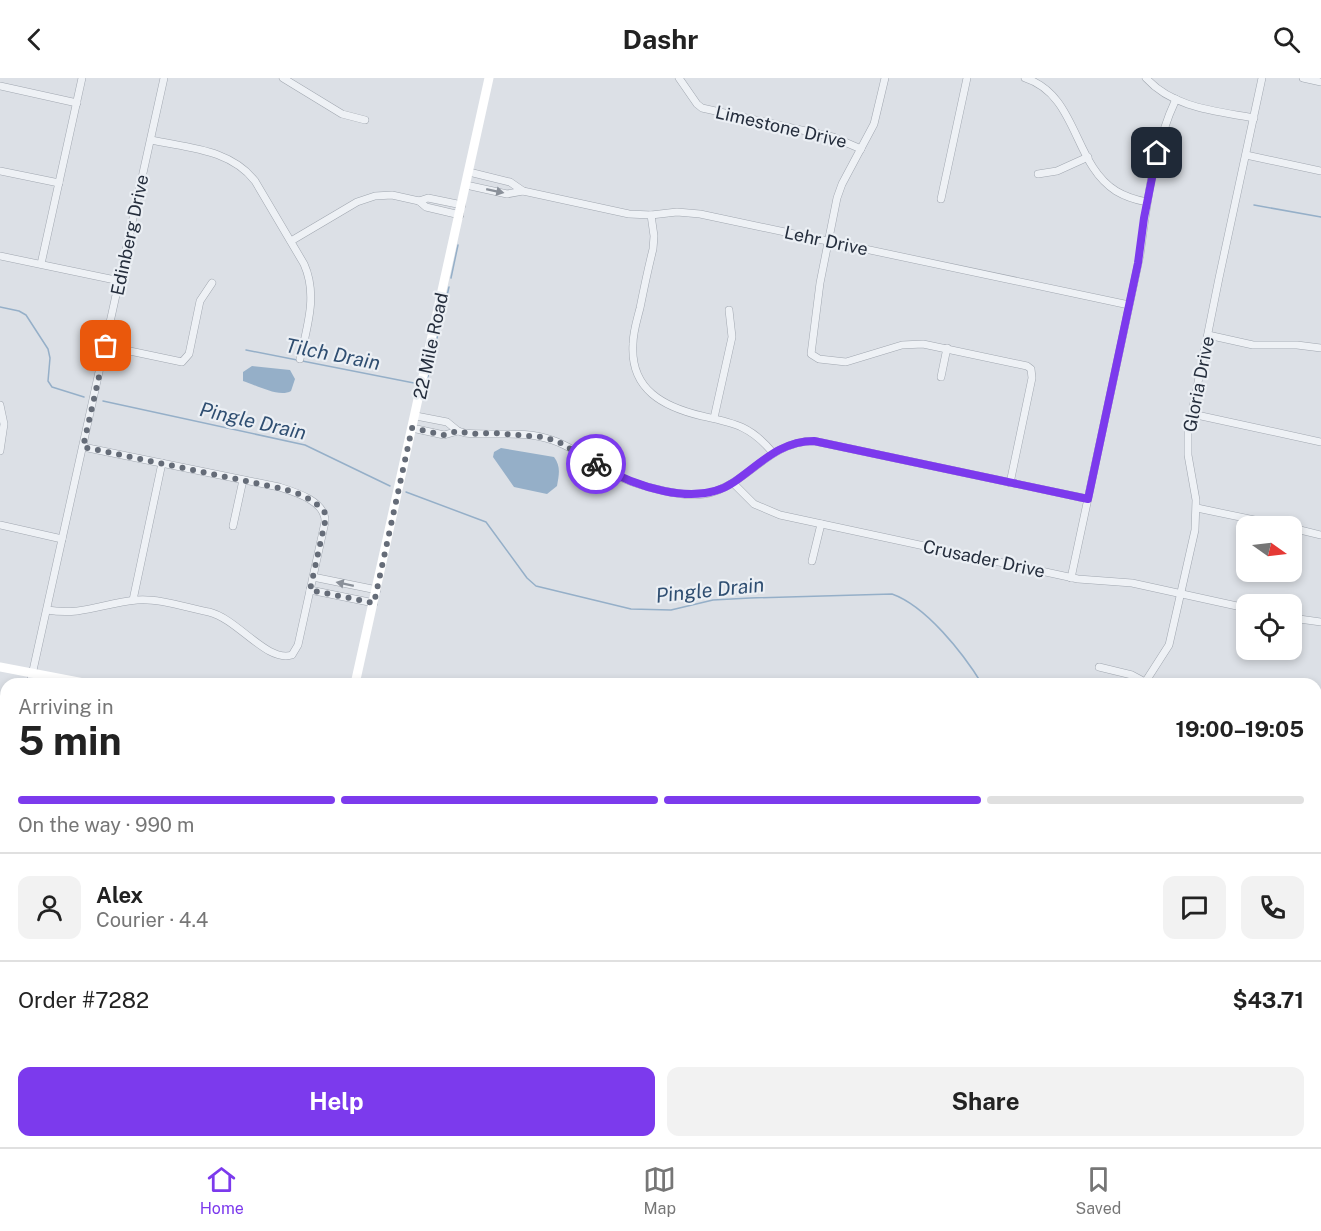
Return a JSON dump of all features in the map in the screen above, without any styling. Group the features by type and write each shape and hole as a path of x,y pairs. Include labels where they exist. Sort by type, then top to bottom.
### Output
{"street":[{"path":"41,264 82,78"},
{"name":"Edinberg Drive","path":"32,678 164,78"},
{"path":"283,78 342,114 365,120"},
{"name":"22 Mile Road","path":"356,678 489,78"},
{"name":"Limestone Drive","path":"679,78 702,108 833,137 861,149"},
{"path":"885,78 877,116 840,191 819,283 811,350 813,357 846,362 909,344 923,344 1023,365 1031,369 1032,378 1010,483"},
{"path":"941,200 967,78"},
{"path":"1025,78 1042,86 1064,109 1100,177 1115,191 1147,202"},
{"path":"1146,78 1162,92 1176,99 1198,107 1254,118"},
{"name":"Gloria Drive","path":"1148,678 1169,645 1195,530 1197,508 1188,448 1192,414 1262,78"},
{"path":"1303,78 1321,82"},
{"path":"0,86 77,103"},
{"path":"1071,578 1140,255 1147,202 1162,132 1176,99"},
{"path":"151,140 219,155 238,164 255,181 307,270 312,291 310,314 300,359"},
{"path":"1246,155 1321,171"},
{"path":"1038,174 1057,171 1088,157"},
{"path":"0,171 59,183"},
{"name":"Lehr Drive","path":"469,172 510,182 523,190 629,214 691,213 1129,305"},
{"name":"Lehr Drive","path":"466,185 507,194 523,190"},
{"path":"291,241 363,199 392,195 419,201 429,198 461,210"},
{"path":"651,215 654,236 633,343 634,363 640,378 653,395 670,407 745,427 760,438 773,453"},
{"path":"0,256 120,281"},
{"path":"106,346 179,362 185,360 189,354 200,301 212,282"},
{"path":"714,418 732,337 729,310"},
{"path":"1208,335 1254,345 1297,345 1321,348"},
{"path":"941,377 947,348"},
{"path":"0,405 4,424 0,451"},
{"path":"1192,414 1321,441"},
{"path":"416,416 447,422 458,431 471,434 534,436 551,439 624,479 688,495 713,492 733,483 773,453 801,441 822,442 1088,499"},
{"path":"412,428 444,435 458,431"},
{"path":"47,610 75,613 133,600 151,600 217,614 229,620 278,656 292,655 298,645 325,522 325,513 316,505 291,491 83,447"},
{"path":"133,600 162,463"},
{"path":"233,526 243,480"},
{"name":"Crusader Drive","path":"733,483 742,495 760,508 773,513 1071,578 1132,584 1236,606"},
{"path":"1197,508 1236,516"},
{"path":"812,561 820,524"},
{"path":"0,525 62,539"},
{"path":"1302,530 1321,535"},
{"path":"313,577 377,590"},
{"path":"310,590 374,603"},
{"path":"1302,619 1321,622"},
{"path":"0,667 33,673 41,678"},
{"path":"1099,667 1135,678"}],"water":[{"path":"252,366 290,370 295,379 291,391 274,392 243,381 243,372"},
{"path":"501,448 554,457 559,467 557,486 547,494 514,487 493,457 494,452"}],"waterway":[{"name":"Tilch Drain","path":"1254,205 1321,217"},
{"name":"Tilch Drain","path":"451,278 458,245"},
{"name":"Tilch Drain","path":"426,385 449,287"},
{"name":"Pingle Drain","path":"0,307 26,315 48,349 50,358 48,381 52,387 84,397"},
{"name":"Tilch Drain","path":"246,350 414,383"},
{"name":"Pingle Drain","path":"103,401 305,445 390,486"},
{"name":"Pingle Drain","path":"406,492 486,522 527,578 536,586 631,609 671,610 713,600 892,594 918,609 943,632 978,678"}],"way so far":[{"path":"106,346 83,447 291,491 321,507 326,517 310,590 374,603 412,428 444,435 458,431 471,434 493,433 543,437 559,442 596,464"}],"route":[{"path":"596,464 631,482 697,495 727,487 767,457 789,444 814,441 1088,499 1138,263 1157,153"}]}
